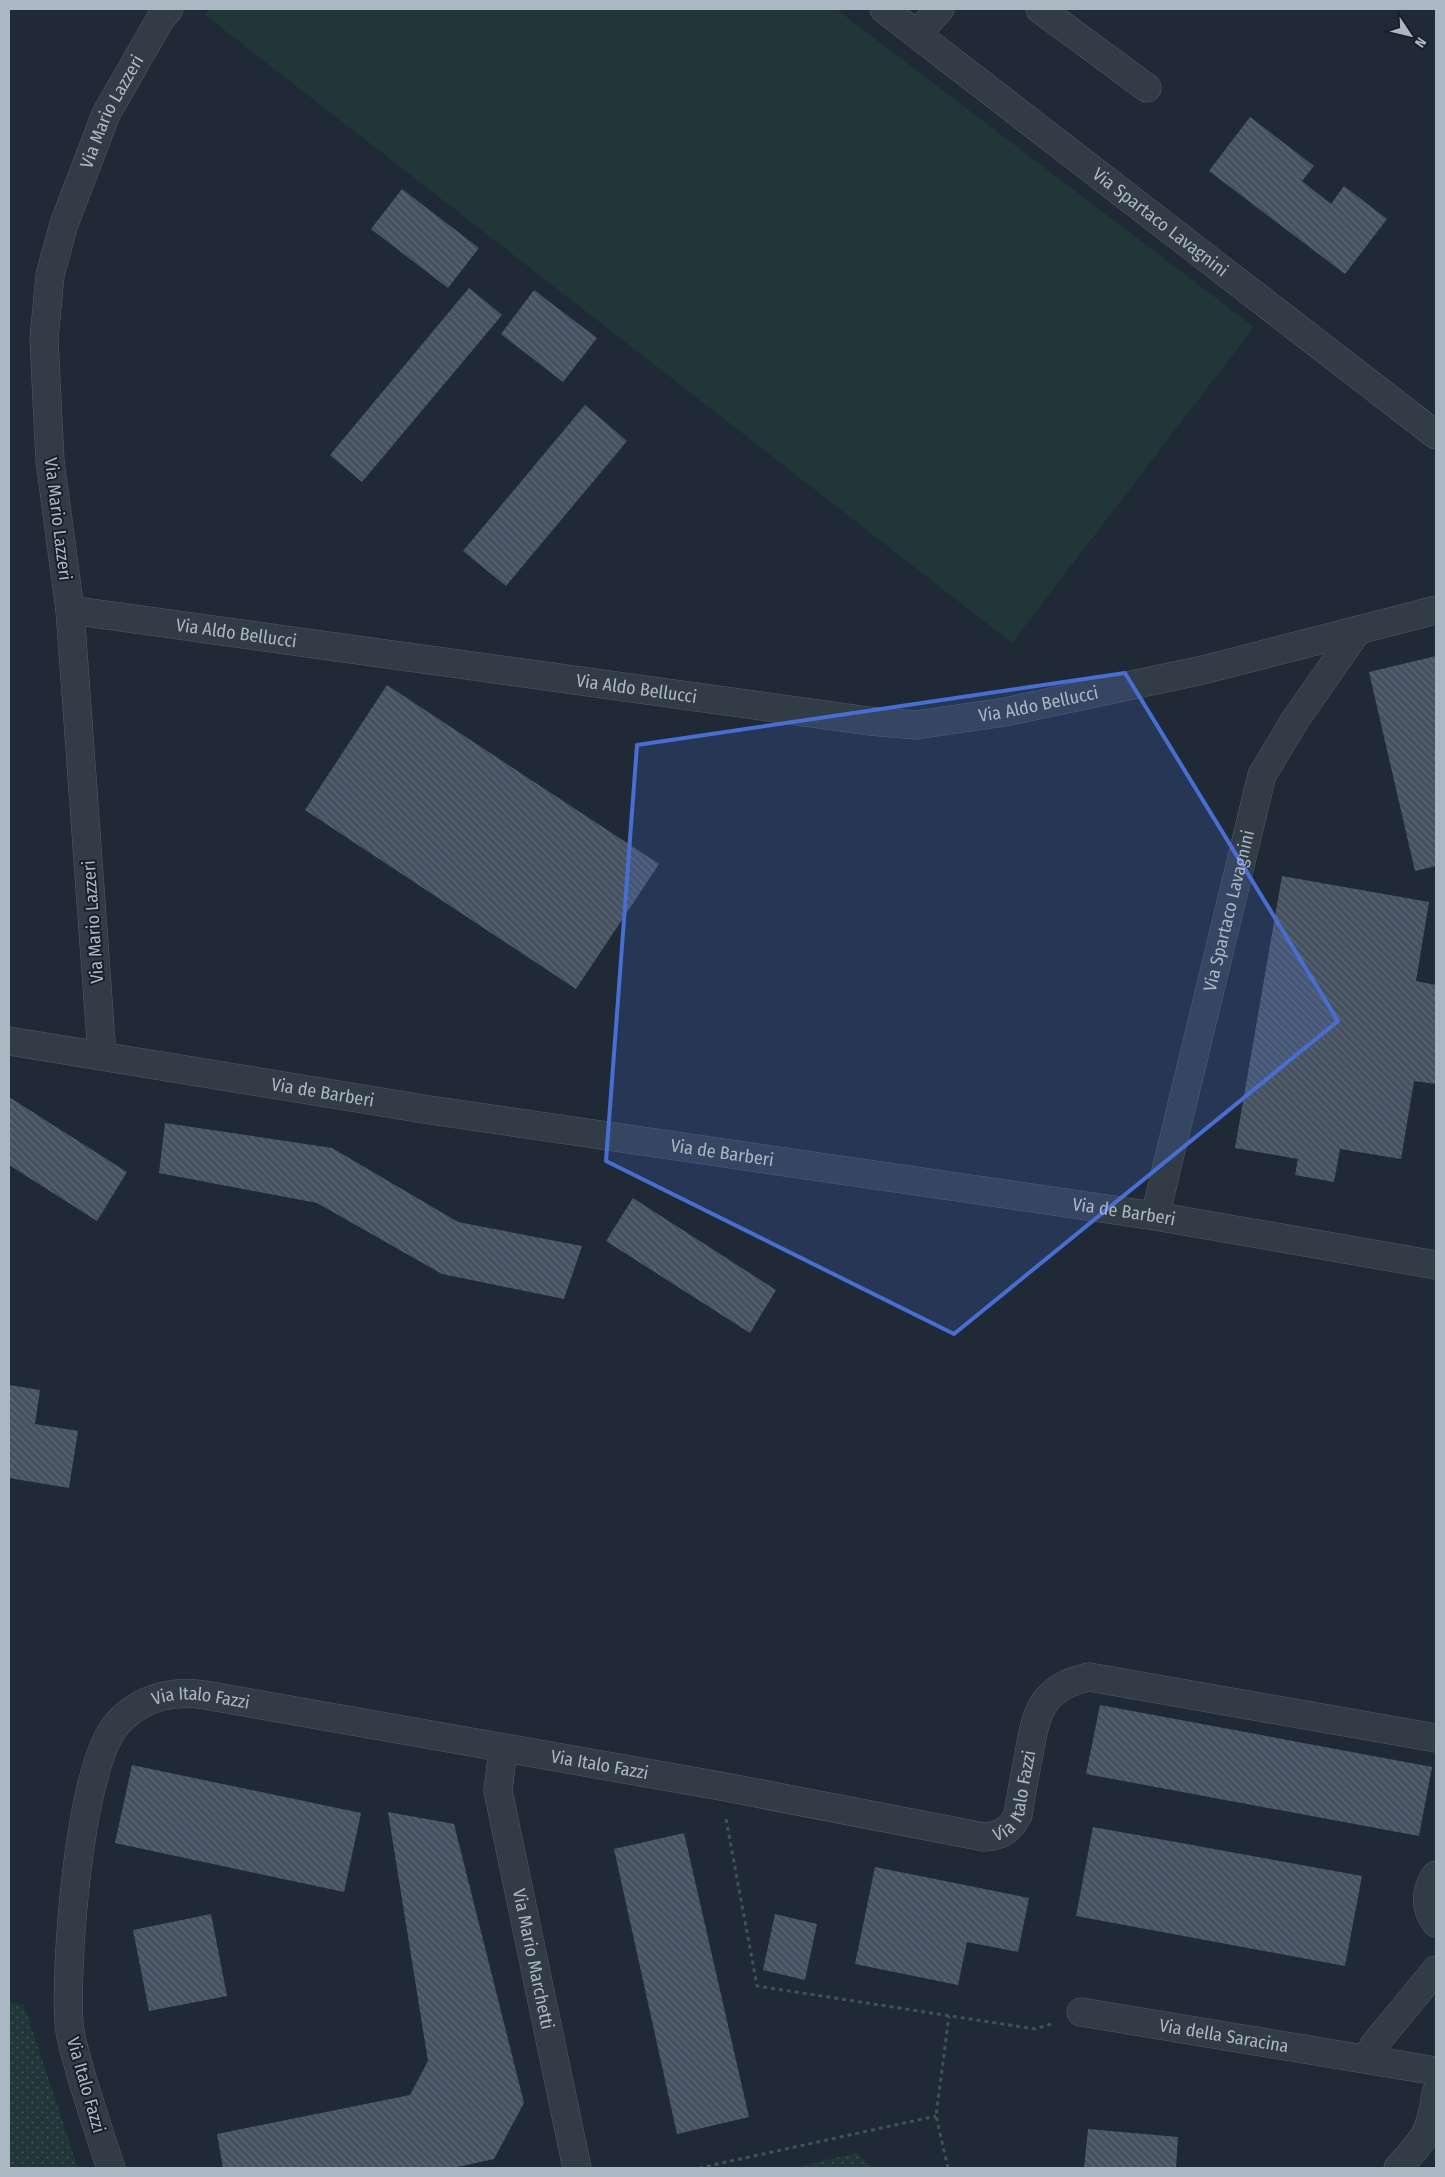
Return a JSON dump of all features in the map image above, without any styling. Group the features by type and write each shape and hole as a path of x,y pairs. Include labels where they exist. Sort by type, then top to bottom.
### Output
{"street":[{"name":"Via Mario Lazzeri","path":"102,1055 70,610 50,461 44,339 50,275 64,224 106,114 161,18 169,9"},
{"name":"Via Spartaco Lavagnini","path":"884,9 1436,435"},
{"path":"917,34 940,9"},
{"path":"1040,9 1147,88"},
{"path":"1358,630 1431,609"},
{"name":"Via Aldo Bellucci","path":"70,610 869,721 916,725 1005,712 1203,670 1358,630"},
{"name":"Via Spartaco Lavagnini","path":"1158,1204 1262,776 1295,720 1358,630"},
{"name":"Via de Barberi","path":"9,1041 430,1110 1158,1204 1436,1265"},
{"name":"Via Italo Fazzi","path":"111,2168 76,2056 69,2024 72,1902 90,1792 107,1738 116,1724 134,1709 156,1697 189,1692 720,1786 984,1838 1006,1832 1013,1824 1018,1815 1034,1722 1040,1707 1061,1686 1074,1680 1089,1677 1436,1738"},
{"name":"Via Mario Marchetti","path":"503,1749 498,1791 577,2168"},
{"path":"1436,1875 1431,1882 1428,1893 1428,1906 1431,1917 1436,1923"},
{"path":"1368,2058 1374,2045 1385,2030 1422,1989 1436,1970"},
{"name":"Via della Saracina","path":"1081,2012 1368,2058 1436,2071"},
{"path":"1398,2168 1425,2138 1432,2121 1436,2093"}],"path":[{"path":"720,1786 757,1986 1035,2030 1081,2012"},
{"path":"948,2168 936,2116 949,2016"},
{"path":"699,2168 936,2116"}],"highlighted area":[{"path":"1125,673 1338,1021 954,1334 606,1161 637,745"}],"green space":[{"path":"210,9 836,9 1254,327 1012,643 205,15"},
{"path":"9,2003 24,2005 78,2168 9,2168"},
{"path":"857,2153 872,2168 791,2168"}],"building":[{"path":"1250,117 1314,166 1302,181 1331,204 1344,186 1387,219 1345,274 1209,171"},
{"path":"402,189 479,248 448,288 371,229"},
{"path":"469,288 502,315 362,482 330,455"},
{"path":"534,290 597,338 563,382 501,334"},
{"path":"585,405 627,441 506,586 463,551"},
{"path":"1436,656 1436,866 1415,871 1369,672"},
{"path":"387,685 659,864 576,989 305,810"},
{"path":"1282,876 1429,902 1416,981 1436,985 1436,1084 1414,1081 1401,1159 1340,1149 1334,1182 1295,1175 1298,1159 1235,1148"},
{"path":"9,1097 127,1172 97,1221 9,1165"},
{"path":"165,1123 332,1148 458,1222 582,1246 564,1299 442,1274 317,1203 159,1173"},
{"path":"633,1198 776,1290 750,1333 606,1241"},
{"path":"9,1385 40,1390 35,1424 78,1431 69,1488 9,1478"},
{"path":"1100,1705 1432,1767 1419,1836 1086,1774"},
{"path":"132,1765 361,1813 344,1892 115,1843"},
{"path":"388,1812 454,1824 524,2103 494,2159 453,2168 223,2168 217,2134 410,2095 428,2061"},
{"path":"1093,1827 1362,1876 1345,1966 1076,1916"},
{"path":"684,1833 749,2117 677,2134 614,1849"},
{"path":"875,1867 1029,1898 1018,1952 967,1942 958,1985 855,1964"},
{"path":"211,1914 227,1996 149,2011 133,1930"},
{"path":"775,1914 817,1924 805,1980 763,1970"},
{"path":"1088,2129 1178,2137 1176,2168 1084,2168"}]}
